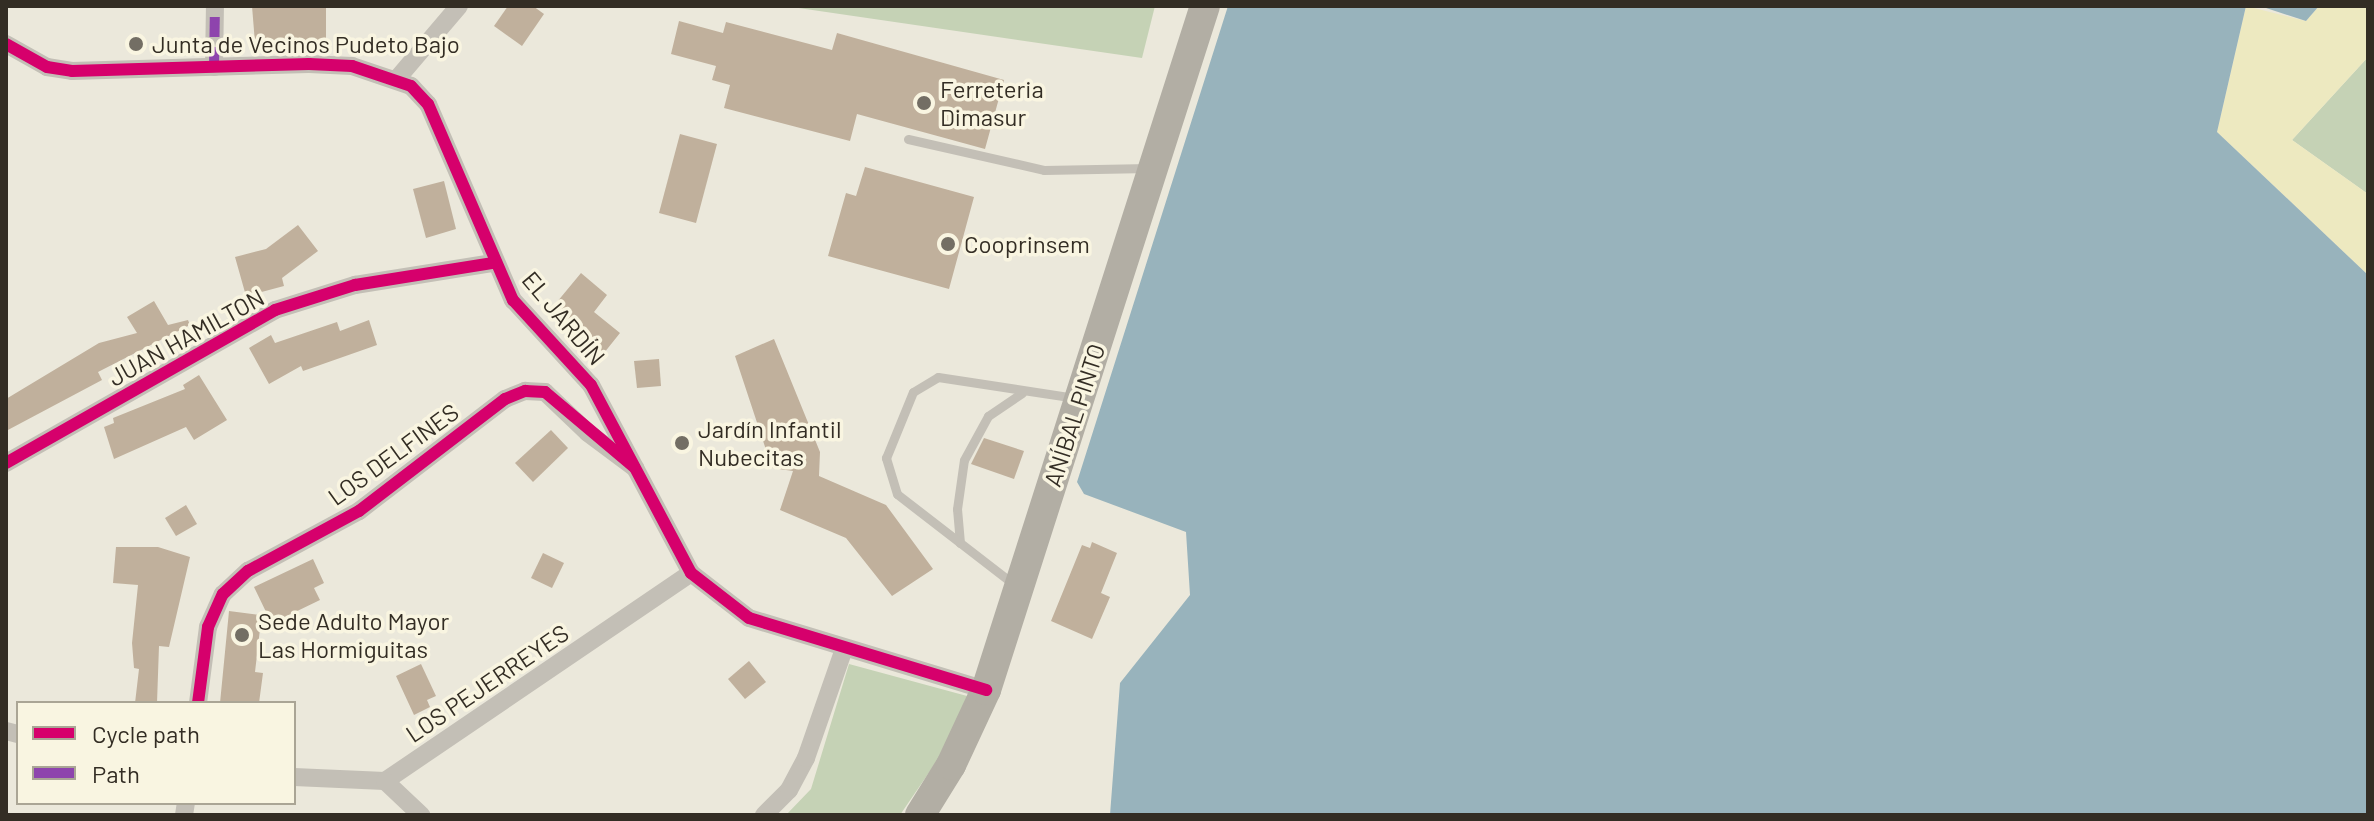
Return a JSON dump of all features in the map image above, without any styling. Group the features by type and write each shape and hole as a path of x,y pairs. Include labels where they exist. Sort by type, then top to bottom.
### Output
{"main road":[{"name":"ANÍBAL PINTO","path":"920,815 951,765 986,690 1205,6"}],"street":[{"path":"214,67 215,6"},
{"path":"396,80 459,6"},
{"name":"EL JARDÍN","path":"6,44 47,67 72,71 352,66 411,86 428,104 493,263 513,300 591,385 691,573 749,618 986,690"},
{"name":"JUAN HAMILTON","path":"6,463 275,310 355,285 493,263"},
{"name":"LOS DELFINES","path":"198,701 208,627 223,594 248,571 359,511 505,399 525,391 545,392 588,433 637,469"},
{"name":"LOS PEJERREYES","path":"385,781 691,573"},
{"path":"764,815 789,790 806,758 844,649"},
{"path":"296,777 385,781 421,815"}],"lane":[{"path":"908,139 1044,170 1153,168"},
{"path":"1019,588 897,494 886,458 913,392 938,377 976,380 1022,393 1079,398"},
{"path":"960,543 957,509 964,460 988,416 1022,393"}],"green space":[{"path":"785,6 1155,6 1142,58"},
{"path":"2368,57 2368,194 2292,140"},
{"path":"849,664 967,696 945,749 900,815 786,815 811,789"}],"sand":[{"path":"2246,6 2306,21 2319,6 2368,6 2368,57 2292,140 2368,194 2368,275 2217,132"}],"water":[{"path":"1228,6 2246,6 2217,132 2368,275 2368,815 1110,815 1120,683 1190,595 1186,532 1084,494 1077,482"},
{"path":"2260,6 2319,6 2306,21"}],"building":[{"path":"252,6 326,6 326,45 255,43"},
{"path":"508,6 533,6 544,14 522,46 494,26"},
{"path":"679,21 723,33 726,22 832,50 837,33 1004,80 985,149 857,114 850,141 724,108 730,85 712,80 716,66 671,54"},
{"path":"680,134 717,144 696,223 659,213"},
{"path":"865,167 974,197 949,289 828,256 846,193 856,196"},
{"path":"444,181 456,229 426,238 413,189"},
{"path":"298,225 318,251 282,278 284,286 246,296 235,257 266,249"},
{"path":"581,273 607,295 594,312 620,333 604,353 552,308"},
{"path":"154,301 168,325 188,320 190,325 98,372 102,380 6,431 6,399 99,343 137,333 127,317"},
{"path":"369,320 377,345 303,371 301,366 269,384 249,348 271,335 275,343 337,322 340,331"},
{"path":"774,339 820,452 819,476 886,505 933,569 892,596 846,538 780,510 793,471 772,468 735,356"},
{"path":"659,359 661,386 637,388 634,361"},
{"path":"199,375 227,420 194,440 186,427 114,459 104,427 114,423 113,418 185,389 183,385"},
{"path":"551,430 568,448 533,482 515,463"},
{"path":"984,438 1024,451 1014,479 971,464"},
{"path":"186,505 197,524 176,536 165,518"},
{"path":"1092,542 1117,553 1101,593 1110,597 1092,639 1051,621 1082,545 1090,548"},
{"path":"116,547 158,547 190,557 169,647 159,646 157,701 135,701 139,669 134,668 132,643 138,585 113,583"},
{"path":"543,553 564,563 552,588 531,578"},
{"path":"313,559 324,583 314,588 320,600 260,629 255,672 263,673 259,701 220,701 229,611 268,616 254,587"},
{"path":"749,661 766,682 745,699 728,679"},
{"path":"421,664 436,696 427,700 430,707 414,715 396,676"}],"marked path":[{"path":"214,67 215,6"}],"cycle path":[{"path":"6,44 47,67 72,71 309,64 352,66 411,86 428,104 513,300 591,385 691,573 749,618 986,690"},
{"path":"6,463 275,310 355,285 493,263"},
{"path":"198,701 208,627 223,594 248,571 359,511 505,399 525,391 545,392 634,467"}],"place":[{"name":"Junta de Vecinos Pudeto Bajo","path":"136,44"},
{"name":"Ferreteria Dimasur","path":"924,103"},
{"name":"Cooprinsem","path":"948,244"},
{"name":"Jardín Infantil Nubecitas","path":"682,443"},
{"name":"Sede Adulto Mayor Las Hormiguitas","path":"242,635"}]}
